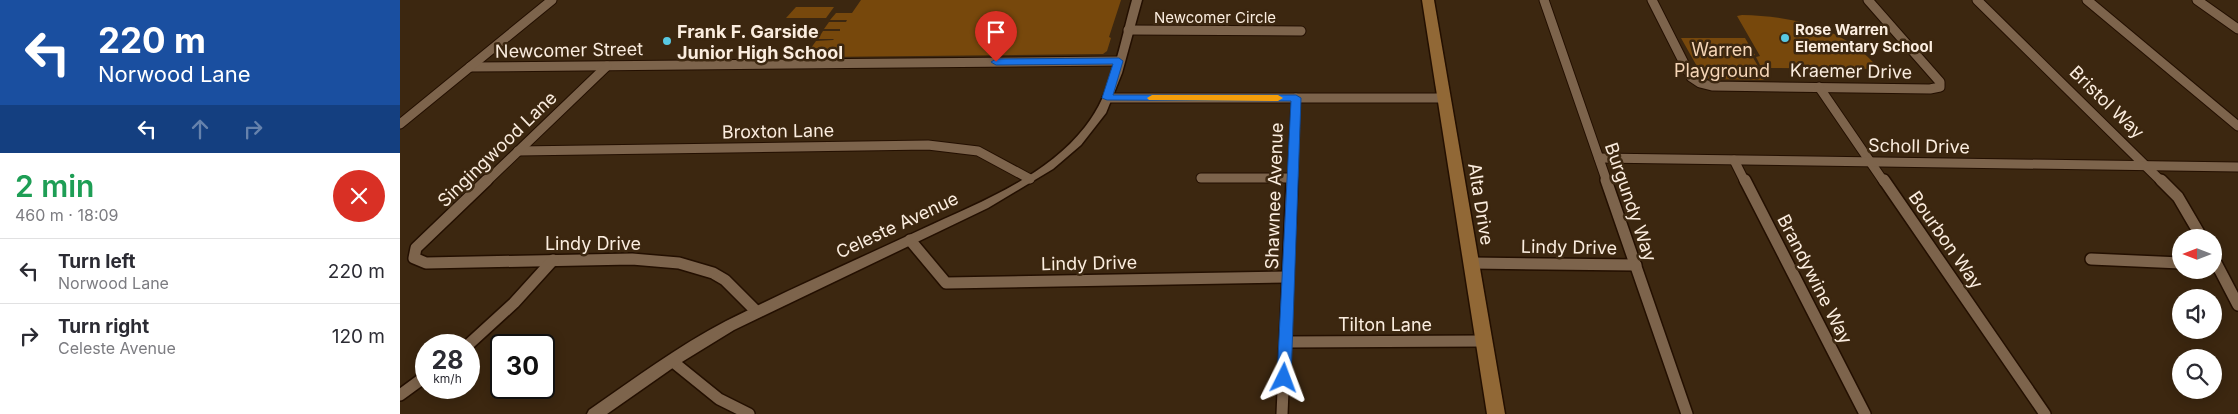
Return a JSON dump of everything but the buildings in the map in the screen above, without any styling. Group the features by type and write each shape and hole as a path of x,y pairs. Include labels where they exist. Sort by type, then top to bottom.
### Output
{"main road":[{"name":"Alta Drive","path":"1428,0 1496,414"}],"street":[{"path":"400,124 552,0"},
{"name":"Celeste Avenue","path":"594,414 703,341 757,312 997,199 1030,178 1077,142 1099,114 1107,98 1137,0"},
{"name":"Burgundy Way","path":"1544,0 1687,414"},
{"name":"Kraemer Drive","path":"1652,0 1691,77 1700,83 1712,86 1930,89 1940,86 1940,82 1868,0"},
{"name":"Bristol Way","path":"1977,0 2178,197 2197,229"},
{"path":"2087,0 2238,126"},
{"path":"2197,0 2238,30"},
{"name":"Newcomer Circle","path":"1128,30 1301,31"},
{"name":"Newcomer Street","path":"470,67 1119,61"},
{"name":"Singingwood Lane","path":"414,258 416,248 607,66"},
{"name":"Bourbon Way","path":"1819,87 2045,414"},
{"path":"1107,98 1444,98"},
{"name":"Shawnee Avenue","path":"1282,414 1296,98"},
{"name":"Broxton Lane","path":"518,152 928,145 978,151 1030,178"},
{"name":"Scholl Drive","path":"1599,158 2238,167"},
{"name":"Brandywine Way","path":"1734,160 1865,414"},
{"path":"1201,178 1293,178"},
{"name":"Lindy Drive","path":"910,240 946,283 1288,277"},
{"name":"Lindy Drive","path":"414,258 426,263 632,259 679,263 713,273 725,280 757,312"},
{"path":"2092,259 2172,261"},
{"path":"480,334 514,303 553,260"},
{"name":"Lindy Drive","path":"1471,263 1636,265"},
{"path":"2222,277 2238,306"},
{"name":"Tilton Lane","path":"1286,342 1484,341"},
{"path":"672,361 719,399 749,414"},
{"path":"400,395 415,384"}],"green space":[{"path":"861,0 1121,0 1109,37 1111,38 1107,51 1103,54 822,57 827,49 811,48 816,41 833,40 818,39 823,31 840,31 840,29 824,29 829,22 846,22 847,20 830,20 836,13 852,13"},
{"path":"796,7 834,7 826,18 786,18"},
{"path":"1737,16 1780,18 1817,27 1835,34 1851,43 1879,69 1770,68 1760,65 1756,57 1760,56"},
{"name":"Warren Playground","path":"1681,38 1745,38 1755,55 1752,56 1758,66 1762,68 1756,68 1764,80 1709,79 1703,77"}],"slow traffic":[{"path":"1152,98 1278,98"}],"place":[{"name":"Rose Warren Elementary School","path":"1785,38"},
{"name":"Frank F. Garside Junior High School","path":"667,41"}],"route":[{"path":"996,62 1119,61 1107,98 1296,98 1284,378"}]}
